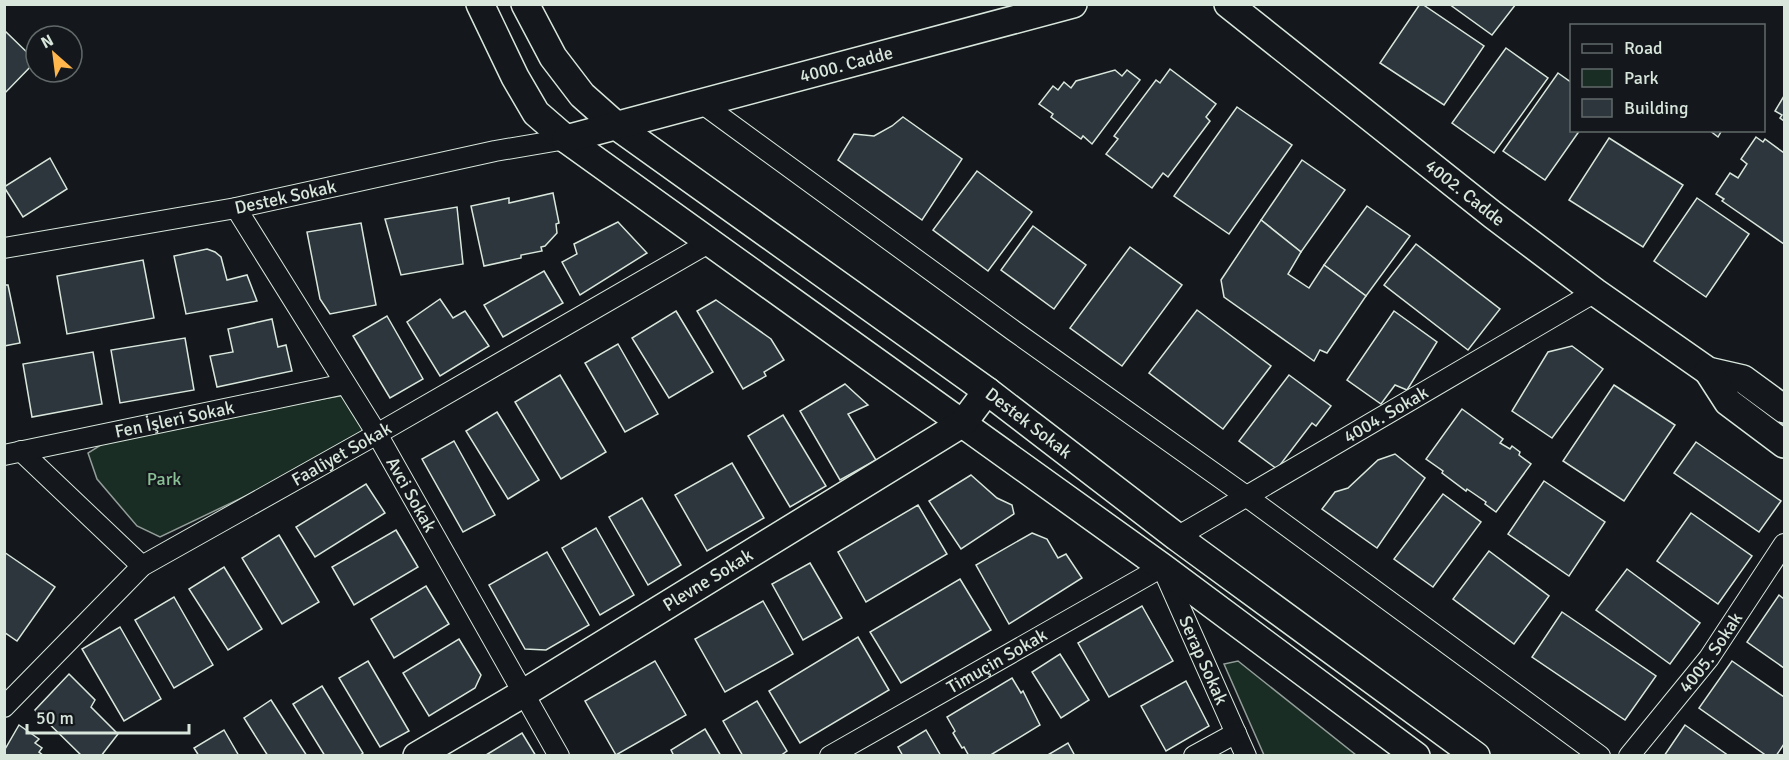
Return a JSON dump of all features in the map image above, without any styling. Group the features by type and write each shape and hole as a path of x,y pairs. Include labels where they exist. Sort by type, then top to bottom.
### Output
{"street":[{"path":"480,4 514,77 536,113 566,140 1162,567 1416,756"},
{"path":"525,4 553,57 582,95 618,127"},
{"name":"4000. Cadde","path":"618,127 1073,4"},
{"name":"4002. Cadde","path":"1228,4 1493,215 1595,292 1708,371 1743,379 1785,409"},
{"path":"703,104 1014,331 1246,496 1600,756"},
{"name":"Destek Sokak","path":"4,248 236,208 495,151 566,140 618,127 987,391 1177,537 1476,756"},
{"name":"Avci Sokak","path":"236,208 377,434 559,756"},
{"name":"Faaliyet Sokak","path":"4,708 142,566 710,242"},
{"name":"4004. Sokak","path":"1177,537 1595,292"},
{"name":"4002. Cadde","path":"1708,371 1728,402 1785,444"},
{"name":"Fen İşleri Sokak","path":"13,453 345,384"},
{"name":"Plevne Sokak","path":"417,756 524,693 963,423 987,391"},
{"path":"13,453 142,566"},
{"name":"4005. Sokak","path":"1629,756 1708,658 1785,544"},
{"name":"Serap Sokak","path":"1162,567 1245,756"},
{"name":"Timuçin Sokak","path":"830,756 1162,567"},
{"path":"1194,756 1236,733"}],"green space":[{"name":"Park","path":"351,394 375,434 160,537 137,526 97,479 88,453 115,436"},
{"path":"1238,661 1356,755 1264,755 1224,664"}],"building":[{"path":"1420,4 1484,46 1444,105 1380,63"},
{"path":"1449,4 1516,4 1492,35"},
{"path":"4,30 24,49 24,73 4,94"},
{"path":"1506,48 1548,78 1494,153 1452,123"},
{"path":"1170,69 1216,104 1206,117 1210,121 1168,177 1163,173 1152,188 1106,154 1118,139 1114,136 1156,80 1160,83"},
{"path":"1115,70 1122,76 1127,70 1140,80 1092,144 1083,136 1081,139 1051,117 1053,114 1039,104 1053,86 1058,90 1064,82 1071,88 1076,81"},
{"path":"1558,73 1570,82 1570,132 1579,132 1545,180 1503,151"},
{"path":"1784,96 1784,121 1780,118 1782,115 1775,111"},
{"path":"1237,107 1292,145 1229,234 1174,196"},
{"path":"903,117 962,159 922,220 838,160 854,134 874,136"},
{"path":"1712,132 1721,132 1718,137"},
{"path":"1756,137 1763,142 1765,139 1784,153 1784,244 1722,201 1724,199 1716,194 1730,173 1738,178 1747,164 1741,159"},
{"path":"1609,138 1683,185 1643,247 1569,200"},
{"path":"50,158 67,189 23,217 4,187"},
{"path":"1302,160 1345,190 1301,252 1261,220"},
{"path":"977,171 1032,212 988,271 933,230"},
{"path":"553,193 559,223 556,224 557,233 545,246 541,247 542,251 484,266 471,206 509,198 509,203"},
{"path":"1697,198 1749,234 1706,297 1654,261"},
{"path":"1367,206 1410,236 1366,296 1324,265"},
{"path":"457,207 463,264 401,275 385,219"},
{"path":"1261,220 1301,252 1288,274 1309,288 1324,265 1366,296 1327,353 1320,350 1314,361 1224,297 1221,280"},
{"path":"618,222 647,253 580,295 562,262 577,254 574,244"},
{"path":"361,223 376,305 330,314 320,299 307,232"},
{"path":"1033,226 1086,265 1054,309 1001,270"},
{"path":"1416,244 1500,309 1468,350 1384,285"},
{"path":"1130,247 1182,285 1122,366 1070,328"},
{"path":"207,249 221,257 227,280 247,275 257,301 186,314 174,256"},
{"path":"143,260 154,318 67,334 57,276"},
{"path":"544,271 563,303 503,337 484,305"},
{"path":"4,285 8,285 20,343 4,346"},
{"path":"440,299 453,318 465,311 489,346 440,376 407,322"},
{"path":"716,300 771,339 784,360 764,372 766,376 743,389 697,311"},
{"path":"1197,310 1271,366 1223,429 1149,373"},
{"path":"676,311 713,372 669,398 632,338"},
{"path":"1394,311 1437,342 1407,390 1395,385 1381,404 1347,380"},
{"path":"387,316 423,379 390,398 353,336"},
{"path":"272,319 278,347 286,345 292,371 217,387 210,356 233,352 228,329"},
{"path":"185,338 194,390 120,403 111,350"},
{"path":"618,344 658,414 625,432 585,363"},
{"path":"1572,346 1603,369 1552,438 1512,411 1548,352"},
{"path":"93,352 102,404 32,417 23,364"},
{"path":"560,375 606,452 561,479 515,402"},
{"path":"1289,375 1331,406 1316,426 1312,423 1277,469 1239,441"},
{"path":"845,384 868,405 848,414 876,460 840,480 800,411"},
{"path":"1614,385 1675,425 1624,501 1563,461"},
{"path":"1462,409 1503,439 1500,443 1510,449 1512,446 1531,464 1496,512 1485,504 1486,502 1467,489 1466,491 1426,459"},
{"path":"497,412 539,480 508,499 466,431"},
{"path":"783,415 826,486 790,507 748,436"},
{"path":"454,441 495,515 463,532 422,459"},
{"path":"1696,442 1781,501 1759,532 1674,473"},
{"path":"1395,454 1425,478 1377,548 1322,509 1335,492 1348,488 1378,460"},
{"path":"732,463 764,518 707,551 675,495"},
{"path":"971,475 997,498 1012,505 1014,514 961,549 929,501"},
{"path":"1544,481 1605,522 1569,576 1508,534"},
{"path":"366,484 385,513 315,557 296,527"},
{"path":"1443,494 1481,522 1433,587 1394,559"},
{"path":"642,498 681,565 648,585 609,517"},
{"path":"918,505 947,554 866,602 838,552"},
{"path":"1691,513 1752,556 1718,604 1657,561"},
{"path":"596,528 634,595 600,615 562,548"},
{"path":"396,530 418,567 354,605 332,567"},
{"path":"1032,533 1047,539 1058,558 1066,554 1082,578 1009,624 976,565"},
{"path":"279,535 319,602 282,624 242,558"},
{"path":"1489,551 1549,596 1514,644 1453,599"},
{"path":"4,552 55,587 17,641 4,632"},
{"path":"547,552 589,625 546,650 525,649 489,585"},
{"path":"810,563 842,618 803,640 772,584"},
{"path":"224,567 262,629 228,650 189,589"},
{"path":"1627,569 1700,623 1670,664 1596,610"},
{"path":"960,579 991,630 901,683 870,632"},
{"path":"426,586 449,624 394,658 371,619"},
{"path":"1779,595 1784,599 1784,668 1747,642"},
{"path":"174,597 213,665 174,688 135,620"},
{"path":"763,601 793,654 725,692 695,639"},
{"path":"1142,606 1173,661 1109,697 1078,643"},
{"path":"1562,612 1656,676 1625,720 1532,657"},
{"path":"120,627 161,699 124,721 82,649"},
{"path":"858,637 889,690 800,743 769,691"},
{"path":"459,639 481,675 475,688 429,716 403,673"},
{"path":"1060,654 1089,700 1061,718 1032,672"},
{"path":"368,661 409,731 380,747 339,678"},
{"path":"655,661 686,715 616,755 585,701"},
{"path":"1732,661 1784,697 1784,744 1776,756 1767,756 1699,708"},
{"path":"69,674 95,700 91,707 118,734 101,756 82,756 35,710"},
{"path":"1012,678 1021,693 1023,691 1040,725 989,756 969,756 953,733 955,731 947,717"},
{"path":"1186,681 1209,726 1166,751 1141,706"},
{"path":"322,686 363,753 359,756 325,756 293,704"},
{"path":"271,700 307,756 268,756 244,718"},
{"path":"757,701 787,751 780,756 743,756 723,721"},
{"path":"19,725 39,739 35,743 42,748 39,752 44,756 4,756 4,751"},
{"path":"1685,725 1729,756 1664,756"},
{"path":"705,729 721,756 674,756 671,750"},
{"path":"224,730 239,756 199,756 194,748"},
{"path":"926,730 941,756 903,756 898,747"},
{"path":"522,733 536,756 486,756 486,755"},
{"path":"1068,743 1075,756 1046,756"}]}
